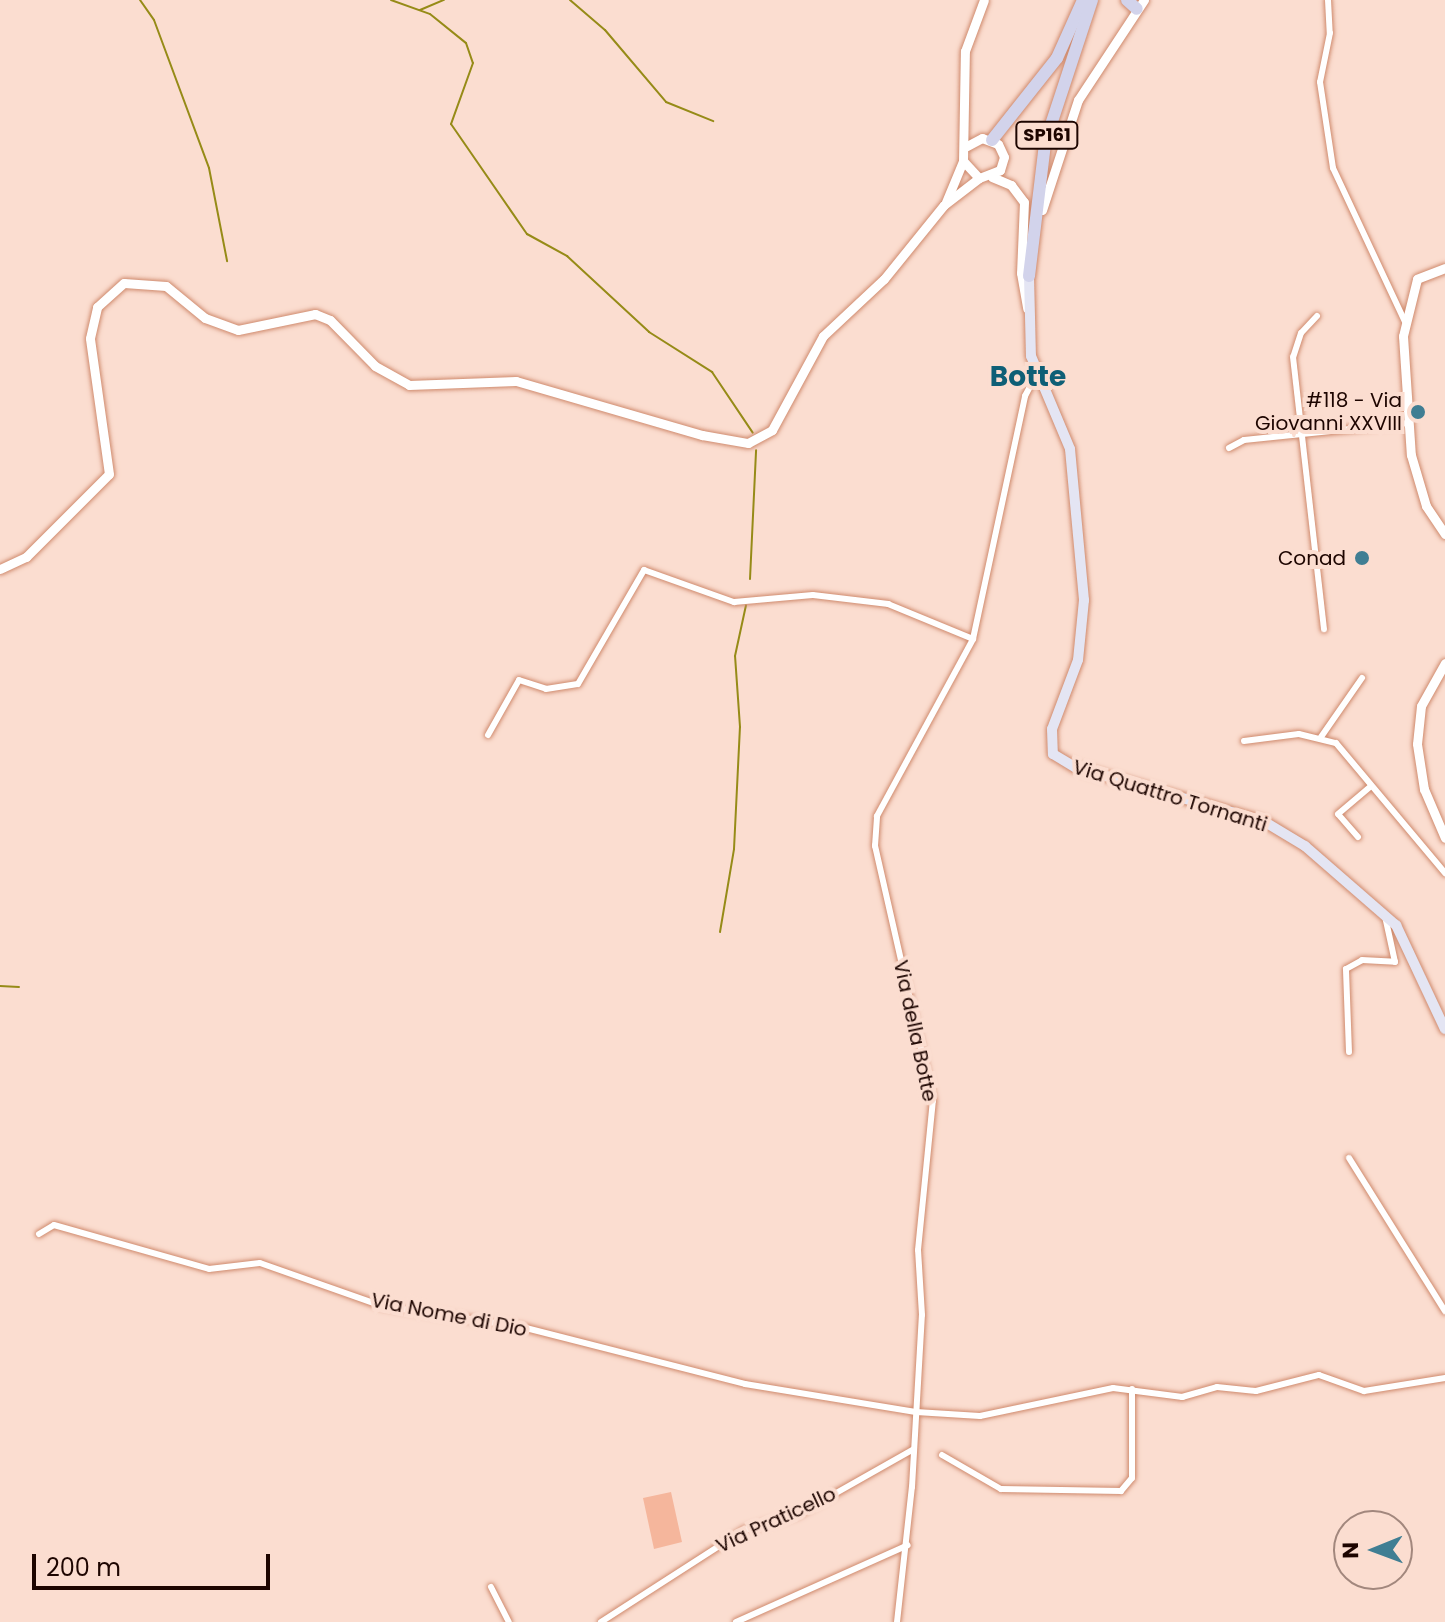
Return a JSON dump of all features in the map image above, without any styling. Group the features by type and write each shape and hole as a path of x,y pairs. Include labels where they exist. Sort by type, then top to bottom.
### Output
{"highway":[{"name":"SP161","path":"987,139 1057,58 1083,0"},
{"name":"SP161","path":"1029,276 1045,143 1092,0"}],"main road":[{"path":"944,205 967,146 965,51 984,0"},
{"path":"1029,276 1065,129 1136,3"},
{"path":"967,115 1004,157 992,177"},
{"path":"967,146 987,139"},
{"path":"963,161 979,178"},
{"path":"0,569 26,557 109,474 90,338 97,307 124,283 166,286 205,318 238,330 315,314 330,320 375,366 409,385 516,381 702,435 748,443 772,430 823,336 884,279 944,205 979,178 992,177 1011,185 1024,202 1021,273 1027,308"},
{"path":"1445,268 1417,279 1405,322 1408,423 1426,506 1445,534"},
{"name":"Via Quattro Tornanti","path":"1029,276 1027,308 1036,375 1068,439 1084,600 1078,660 1052,729 1053,754 1075,767 1265,822 1305,846 1385,916 1421,972 1445,1029"},
{"path":"1445,663 1421,706 1417,744 1424,789 1445,838"}],"street":[{"path":"1328,0 1330,33 1320,82 1333,168 1405,322"},
{"path":"1317,316 1301,333 1293,357 1324,629"},
{"name":"Via della Botte","path":"897,1622 908,1545 922,1315 918,1250 933,1101 875,846 877,816 973,639 1025,396 1036,375"},
{"path":"1229,448 1300,434 1408,423"},
{"path":"488,735 519,680 546,689 578,684 644,570 734,602 813,595 888,604 973,639"},
{"path":"1321,737 1362,678"},
{"path":"1244,741 1321,737 1356,761 1371,786 1445,873"},
{"path":"1358,837 1338,814 1371,786"},
{"path":"1349,1052 1346,969 1362,960 1395,962 1385,916"},
{"path":"1349,1158 1445,1311"},
{"name":"Via Nome di Dio","path":"39,1234 54,1225 209,1269 260,1263 382,1306 522,1327 745,1384 916,1412 980,1416 1132,1389 1182,1397 1217,1387 1256,1391 1319,1375 1364,1391 1445,1378"},
{"path":"942,1455 1001,1489 1121,1491 1132,1478 1132,1389"},
{"name":"Via Praticello","path":"601,1622 744,1530 799,1514 914,1449"},
{"path":"736,1622 908,1545"},
{"path":"491,1587 509,1622"}],"shaded area":[{"path":"671,1492 682,1542 654,1549 643,1498"}],"waterway":[{"path":"140,0 154,20 209,168 227,261"},
{"path":"391,0 430,14 466,43 473,63 451,124 527,234 567,256 649,332 712,372 753,433"},
{"path":"420,10 444,0"},
{"path":"570,0 605,30 666,102 713,121"},
{"path":"750,579 756,450"},
{"path":"720,932 734,849 740,727 735,656 746,605"},
{"path":"0,986 19,987"}],"place":[{"name":"#118 - Via Giovanni XXVIII","path":"1418,412"},
{"name":"Conad","path":"1362,558"}],"district":[{"name":"Botte","path":"1028,377"}]}
